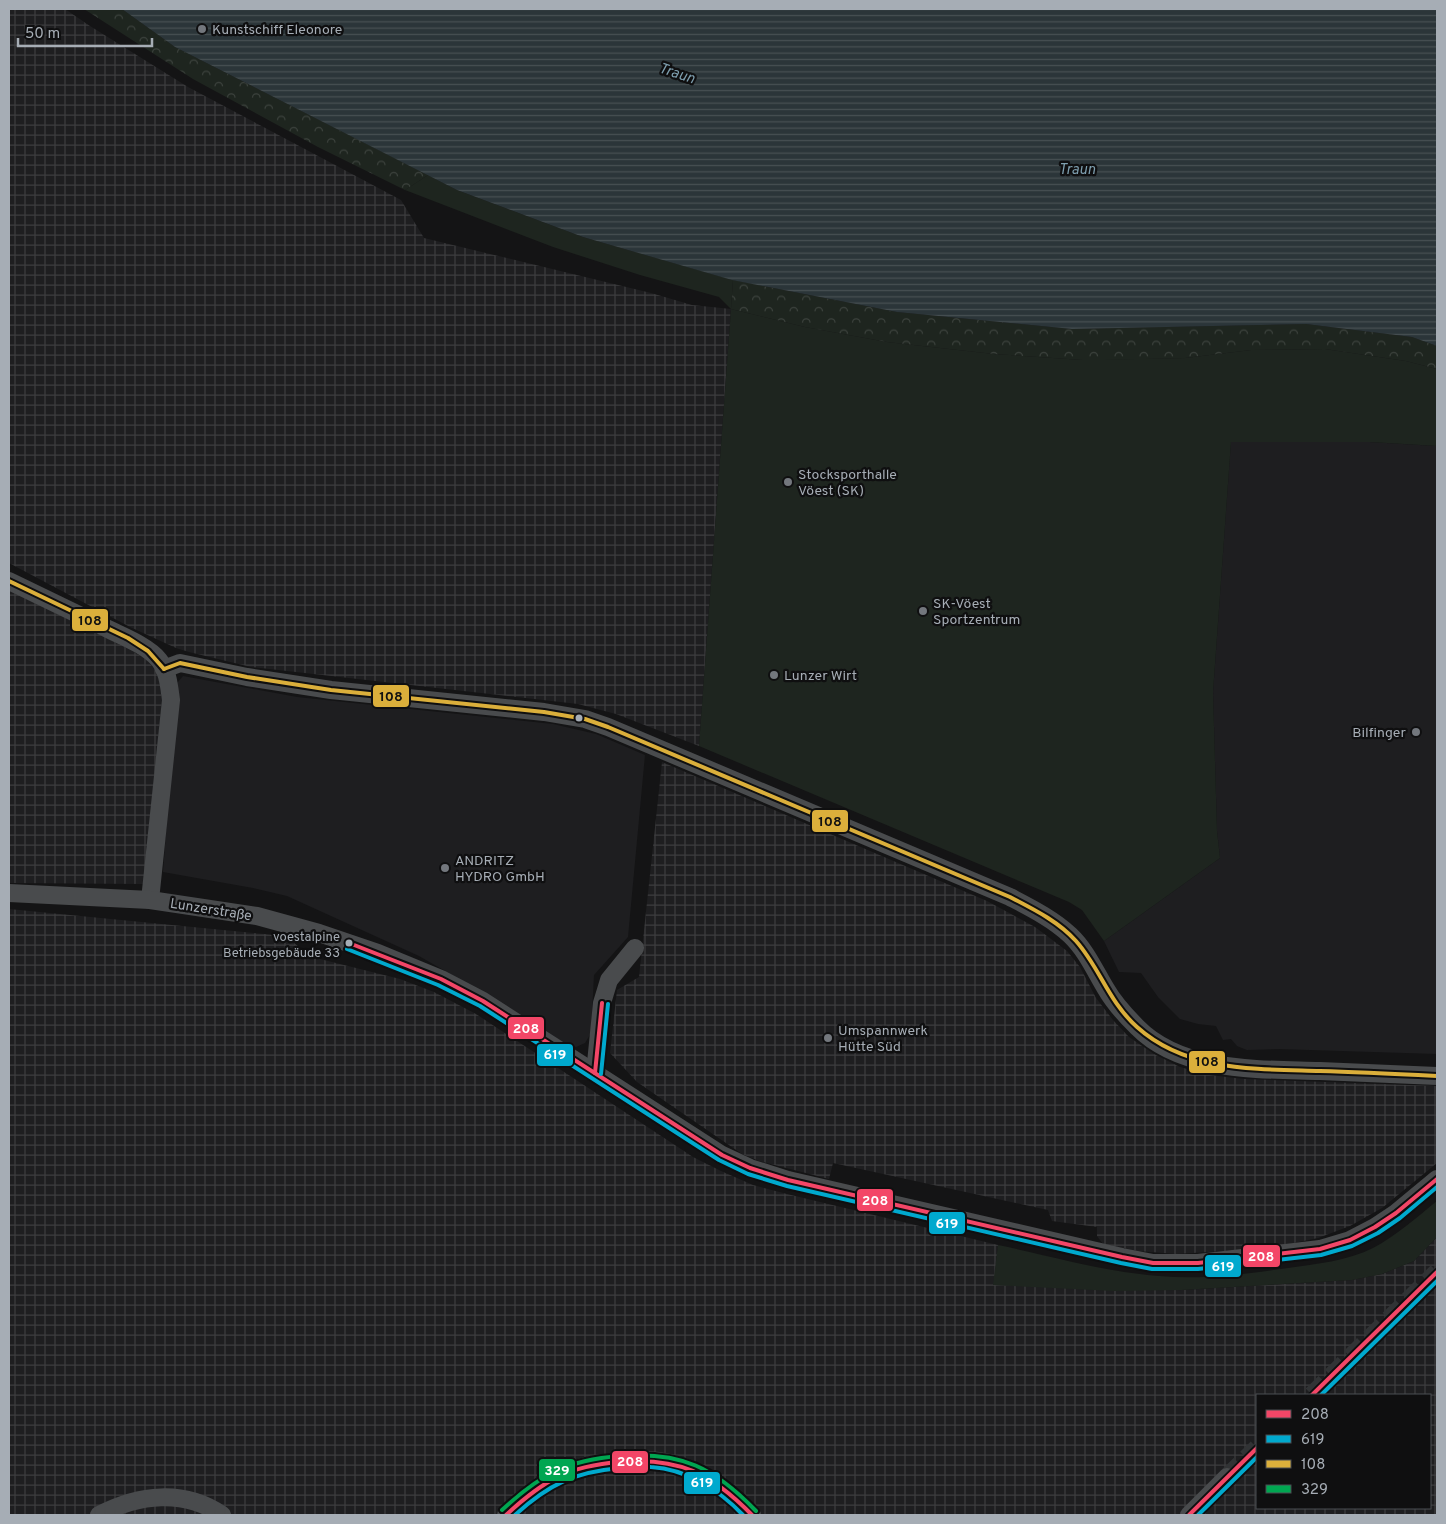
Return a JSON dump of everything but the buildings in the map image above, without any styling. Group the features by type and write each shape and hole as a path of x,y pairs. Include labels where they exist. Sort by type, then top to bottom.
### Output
{"street":[{"name":"Lunzerstraße","path":"9,581 127,638 158,658 164,668 169,685 170,700 150,900"},
{"path":"164,668 180,663 290,685 544,712 585,719 1010,897 1051,919 1071,936 1083,950 1121,1011 1138,1029 1159,1044 1182,1055 1210,1063 1247,1068 1437,1076"},
{"name":"Lunzerstraße","path":"9,893 150,900 257,916 319,933 441,979 483,1001 722,1155 750,1168 788,1180 1113,1255 1153,1263 1198,1263 1320,1249 1350,1240 1375,1227 1396,1213 1437,1179"},
{"path":"595,1073 602,1003 609,980 635,948"},
{"path":"506,1515 539,1488 569,1472 586,1466 637,1460 666,1462 698,1473 717,1485 752,1515"},
{"path":"1188,1515 1228,1478"},
{"path":"99,1515 128,1504 159,1497 183,1498 208,1506 222,1515"}],"shaded area":[{"path":"9,9 65,9 188,87 401,200 424,238 651,293 692,305 731,309 699,746 616,714 578,704 251,667 189,652 130,627 9,563"},
{"path":"1231,441 1370,442 1437,446 1437,1054 1278,1049 1247,1050 1237,1046 1231,1039 1223,1040 1216,1026 1180,1019 1158,997 1141,973 1119,972 1104,941 1220,858 1217,831 1213,692"},
{"path":"9,590 125,647 146,659 157,672 162,700 144,884 9,883"},
{"path":"183,676 297,697 553,724 596,734 645,755 628,937 594,975 591,1033 585,1043 576,1047 561,1041 525,1017 419,956 287,896 163,872 177,683"},
{"path":"662,762 987,901 1035,927 1067,951 1080,967 1096,998 1129,1037 1154,1054 1180,1067 1209,1075 1244,1079 1437,1086 1437,1163 1382,1208 1350,1226 1318,1238 1284,1245 1176,1254 1138,1251 1103,1244 1097,1236 1097,1227 1052,1221 1048,1210 833,1163 829,1179 759,1161 742,1154 637,1082 610,1053 617,990 639,977"},
{"path":"9,909 285,936 312,957 400,979 434,992 476,1014 693,1157 721,1171 753,1185 998,1245 994,1285 1182,1290 1352,1280 1382,1274 1414,1261 1437,1237 1437,1515 9,1515"}],"green space":[{"path":"84,9 122,9 175,47 428,175 405,190 318,147 193,79"},
{"path":"428,175 457,190 583,237 733,280 731,309 719,297 640,275 553,247 405,190"},
{"path":"733,280 897,312 1072,329 1306,324 1412,337 1437,346 1437,369 1406,361 1325,349 1251,350 1185,358 1083,360 994,354 887,342 805,327 731,309"},
{"name":"SK-Vöest Sportzentrum","path":"731,309 805,327 887,342 994,354 1083,360 1185,358 1251,350 1325,349 1406,361 1437,369 1437,446 1370,442 1231,442 1213,692 1217,831 1220,858 1104,941 1082,910 1069,902 699,746"},
{"path":"1437,1201 1437,1237 1414,1261 1382,1274 1352,1280 1182,1290 1114,1291 993,1285 998,1245 1119,1271 1175,1277 1240,1274 1331,1261 1353,1256 1382,1243"}],"water":[{"name":"Traun","path":"122,9 1437,9 1437,346 1412,337 1306,324 1072,329 897,312 732,280 583,237 457,190 175,47"}],"tunnel":[{"path":"1313,1394 1437,1272"},
{"path":"1227,1477 1256,1449"}],"transit line":[{"name":"108","path":"9,581 128,638 148,651 164,669"},
{"name":"108","path":"164,669 180,663 247,677 331,690 544,712 585,719 608,727 1010,897 1036,911 1053,921 1076,941 1092,962 1111,995 1127,1017 1157,1042 1178,1053 1200,1060 1248,1068 1437,1076"},
{"name":"208","path":"349,943 441,979 483,1001 722,1155 750,1168 788,1180 1122,1257 1153,1263 1198,1263 1320,1249 1350,1240 1375,1227 1396,1213 1437,1179"},
{"name":"619","path":"347,949 438,985 480,1006 719,1160 748,1174 787,1186 1121,1263 1152,1269 1198,1269 1321,1255 1352,1246 1378,1233 1400,1218 1437,1187"},
{"name":"208","path":"595,1073 602,1003"},
{"name":"619","path":"601,1074 608,1004"},
{"name":"208","path":"1313,1394 1437,1272"},
{"name":"619","path":"1322,1394 1437,1281"},
{"name":"208","path":"1189,1515 1256,1449"},
{"name":"329","path":"502,1510 542,1478 570,1465 601,1458 642,1455 661,1456 696,1465 726,1484 756,1511"},
{"name":"619","path":"1198,1515 1256,1458"},
{"name":"208","path":"506,1515 545,1484 571,1471 602,1464 641,1461 677,1465 708,1478 737,1500 752,1515"},
{"name":"619","path":"515,1515 539,1495 563,1481 589,1473 628,1467 664,1469 690,1476 724,1497 743,1515"}],"place":[{"name":"Kunstschiff Eleonore","path":"202,29"},
{"name":"Stocksporthalle Vöest (SK)","path":"788,482"},
{"name":"SK-Vöest Sportzentrum","path":"923,611"},
{"name":"Lunzer Wirt","path":"774,675"},
{"name":"Bilfinger","path":"1416,732"},
{"name":"ANDRITZ HYDRO GmbH","path":"445,868"},
{"name":"voestalpine Betriebsgebäude 33","path":"349,943"},
{"name":"Umspannwerk Hütte Süd","path":"828,1038"}]}
